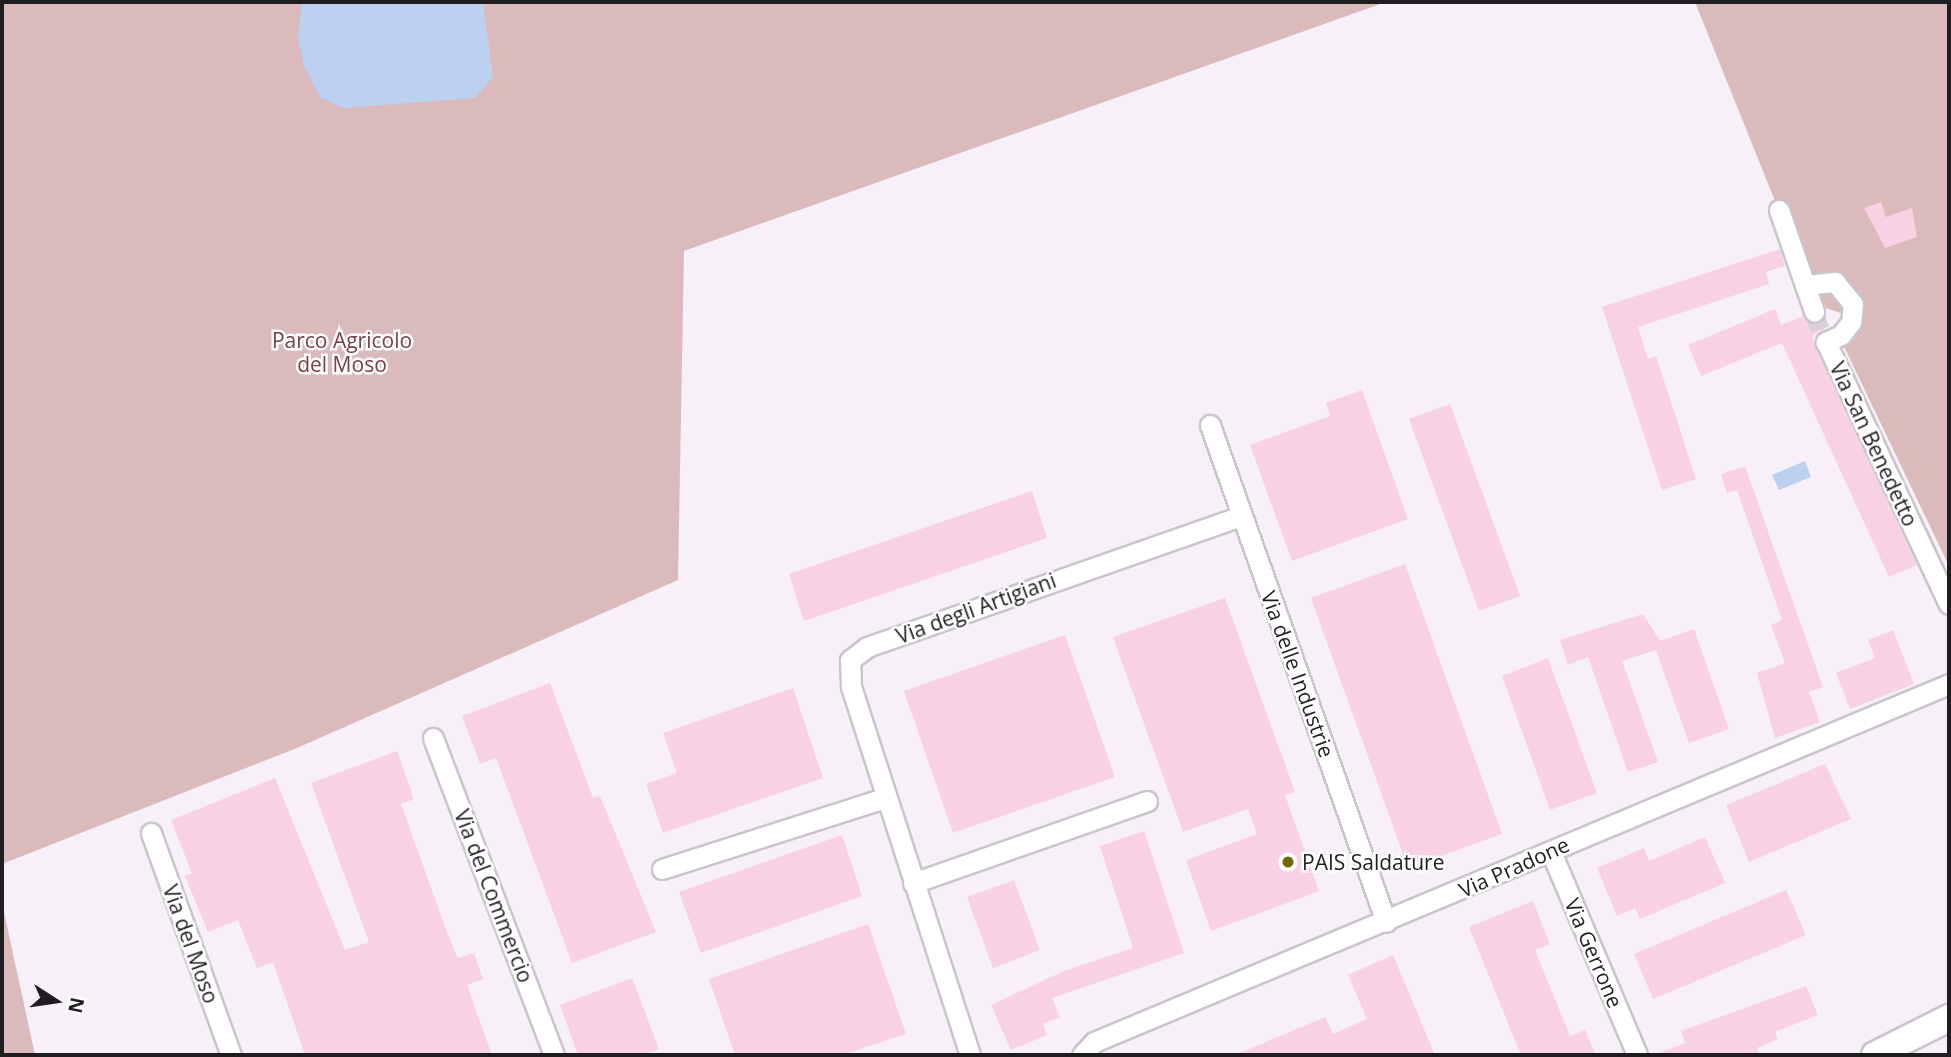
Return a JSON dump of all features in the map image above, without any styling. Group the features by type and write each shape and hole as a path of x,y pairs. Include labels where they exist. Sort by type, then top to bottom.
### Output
{"main road":[{"path":"1875,1055 1949,1018"}],"street":[{"path":"1779,210 1814,311"},
{"name":"Via San Benedetto","path":"1805,285 1835,282 1853,304 1851,322 1841,335 1823,337 1949,604"},
{"name":"Via delle Industrie","path":"1210,425 1386,922"},
{"name":"Via degli Artigiani","path":"970,1055 885,798 851,686 850,660 858,651 1242,516"},
{"name":"Via Pradone","path":"1082,1055 1094,1042 1949,684"},
{"name":"Via del Commercio","path":"433,737 554,1055"},
{"path":"662,869 885,798"},
{"path":"913,883 1147,801"},
{"name":"Via del Moso","path":"151,833 231,1055"},
{"name":"Via Gerrone","path":"1551,852 1637,1055"}],"green space":[{"name":"Parco Agricolo del Moso","path":"2,2 1386,2 684,251 678,580 297,748 2,864"},
{"path":"1695,2 1949,2 1949,566 1838,334 1846,315 1826,308 1804,263 1799,231 1785,226"},
{"path":"2,903 35,1055 2,1055"}],"water":[{"path":"302,2 483,2 493,77 475,98 343,108 320,97 304,66 298,37"},
{"path":"1805,461 1811,477 1779,490 1772,475"}],"building":[{"path":"1881,202 1886,217 1912,208 1917,237 1885,248 1864,208"},
{"path":"1780,249 1785,266 1766,272 1769,284 1638,327 1648,359 1656,356 1696,479 1662,490 1602,307"},
{"path":"1775,309 1781,325 1803,316 1811,323 1822,320 1825,329 1813,335 1815,347 1917,565 1889,577 1782,343 1701,376 1688,345"},
{"path":"1362,390 1408,519 1292,561 1250,445 1330,416 1326,403"},
{"path":"1450,404 1520,596 1479,611 1409,419"},
{"path":"1745,466 1823,687 1809,692 1820,722 1775,738 1757,673 1785,663 1771,625 1782,620 1737,490 1727,493 1721,474"},
{"path":"1032,491 1047,538 804,621 789,574"},
{"path":"1405,564 1502,834 1408,868 1311,598"},
{"path":"1225,598 1295,792 1285,795 1319,891 1211,931 1186,860 1257,834 1248,809 1183,832 1113,637"},
{"path":"1643,614 1660,641 1694,629 1729,729 1689,743 1656,650 1622,661 1658,762 1628,772 1588,657 1568,665 1560,640"},
{"path":"1893,630 1914,684 1850,709 1836,673 1875,658 1868,640"},
{"path":"1065,635 1115,777 953,833 904,691"},
{"path":"1548,658 1597,793 1550,810 1502,676"},
{"path":"550,683 593,798 600,796 656,932 572,963 496,758 480,764 462,716"},
{"path":"793,688 823,778 663,833 646,784 677,773 663,733"},
{"path":"397,751 414,799 401,804 448,935 458,958 474,953 483,979 467,985 492,1055 305,1055 273,962 257,968 238,920 208,932 185,876 192,873 171,820 275,778 345,950 369,942 311,783"},
{"path":"1825,764 1851,819 1749,862 1726,805"},
{"path":"1144,831 1184,953 1052,998 1060,1017 1043,1024 1047,1035 1011,1050 991,1005 1064,971 1133,948 1100,846"},
{"path":"842,835 862,896 701,953 679,892"},
{"path":"1705,837 1725,883 1640,919 1635,908 1617,916 1597,868 1644,848 1649,861"},
{"path":"1014,880 1040,950 993,968 967,897"},
{"path":"1786,890 1806,935 1653,999 1634,954"},
{"path":"1533,901 1550,944 1535,950 1570,1036 1585,1030 1596,1055 1521,1055 1469,927"},
{"path":"868,924 906,1034 842,1055 735,1055 709,979"},
{"path":"1393,955 1435,1055 1235,1055 1325,1017 1333,1034 1367,1019 1348,975"},
{"path":"632,978 659,1049 644,1055 578,1055 560,1005"},
{"path":"1806,986 1818,1015 1775,1032 1778,1039 1757,1048 1760,1055 1655,1055 1685,1043 1681,1031"}],"tunnel":[{"path":"1814,311 1821,332"}],"place":[{"name":"PAIS Saldature","path":"1288,862"}]}
